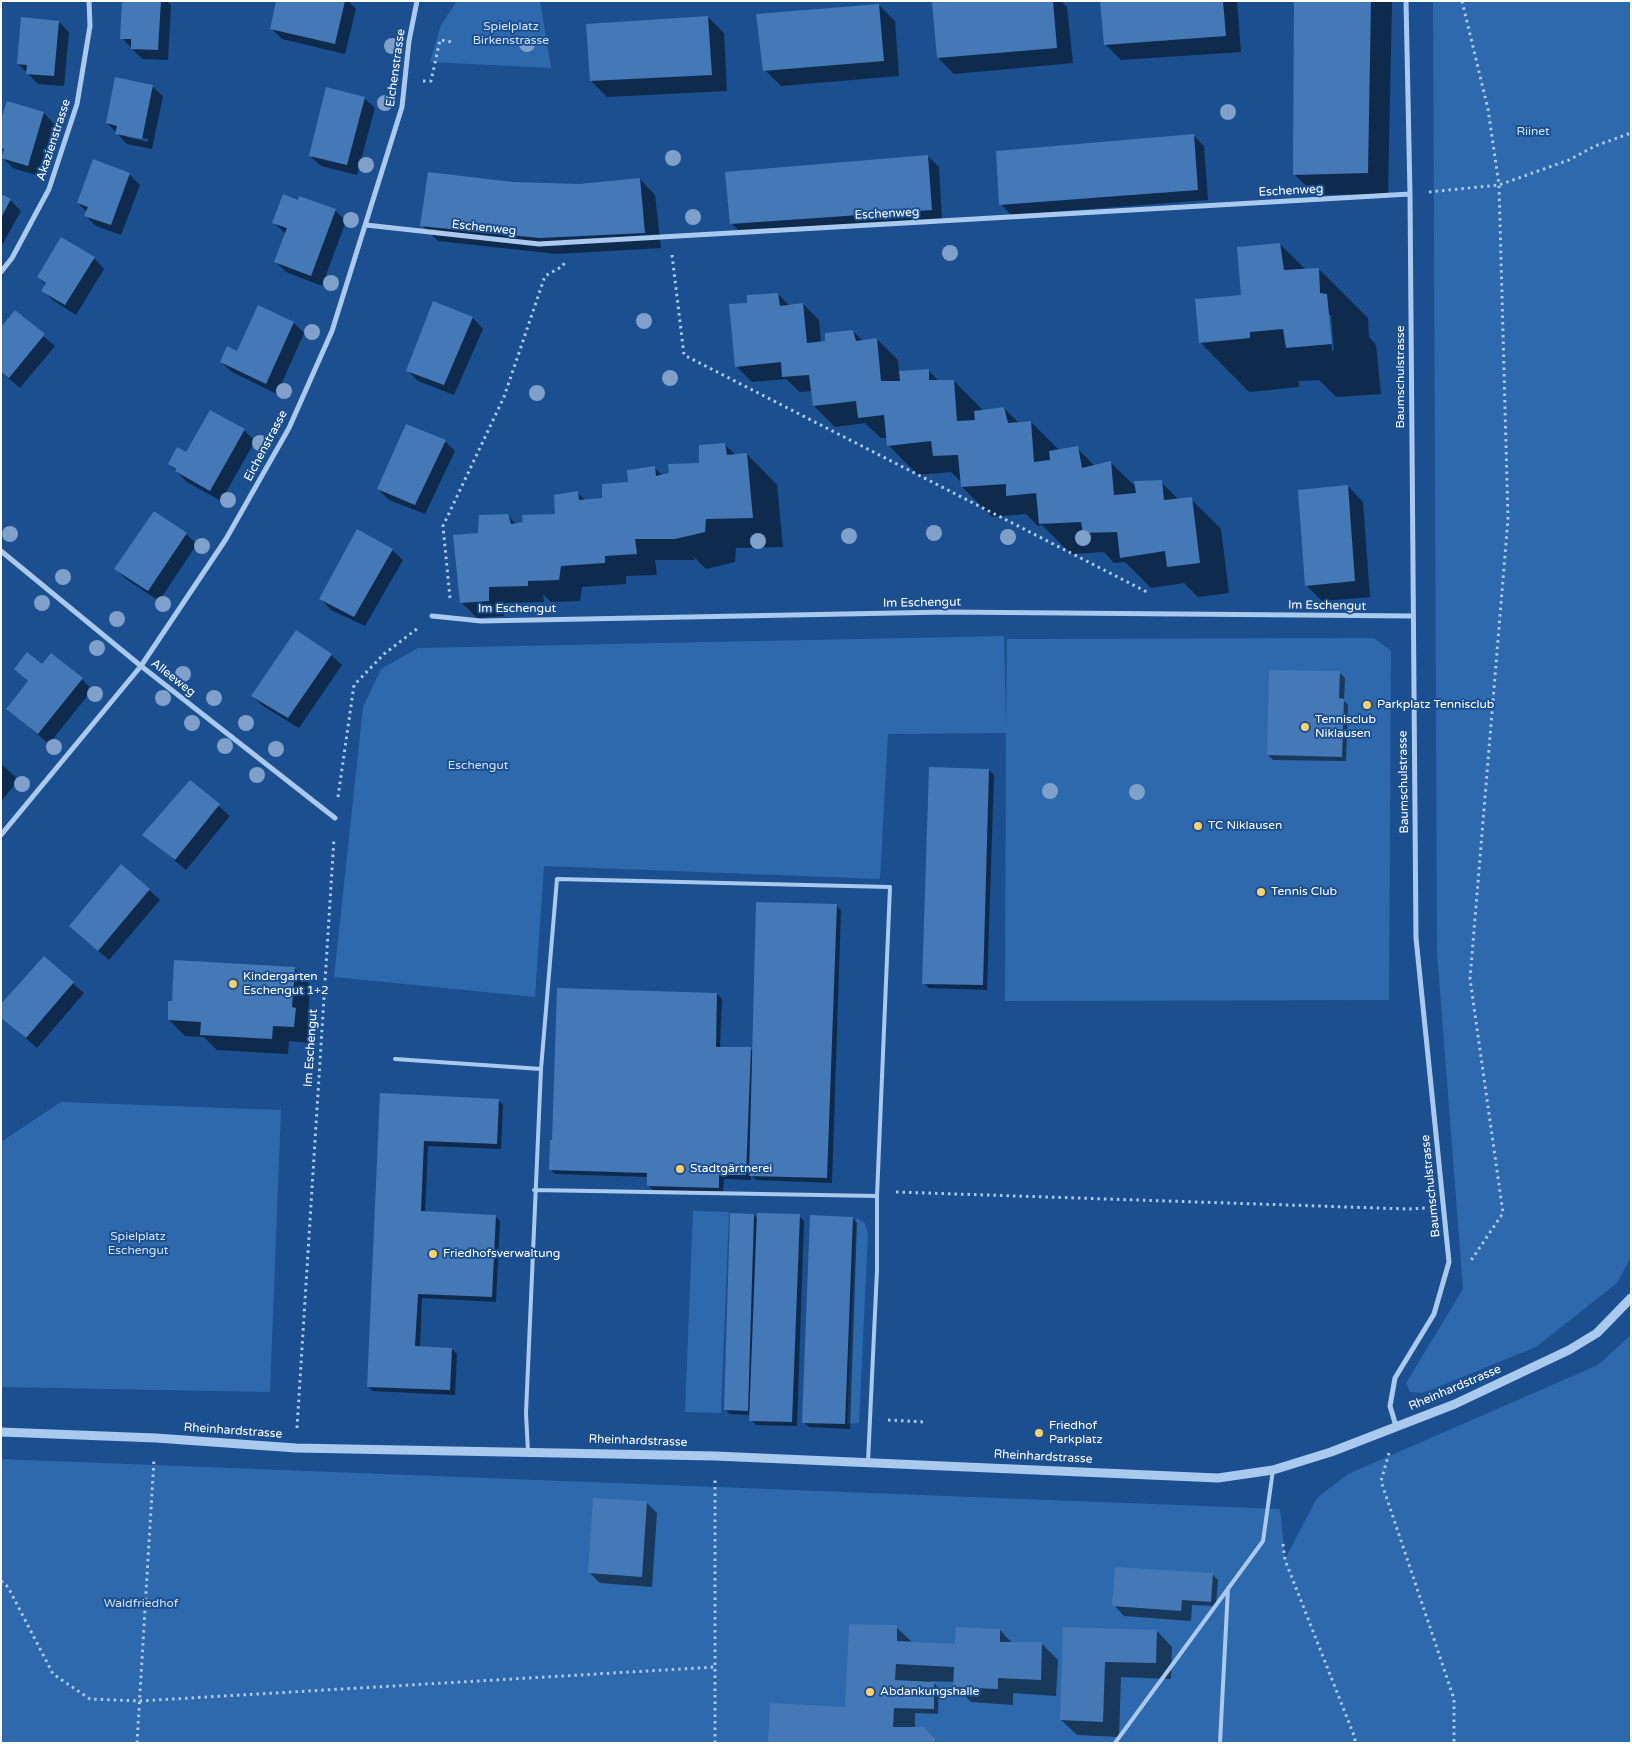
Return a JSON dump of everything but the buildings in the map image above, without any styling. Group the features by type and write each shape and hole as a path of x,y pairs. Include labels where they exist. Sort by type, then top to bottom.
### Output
{"street":[{"name":"Akazienstrasse","path":"1,272 12,258 49,189 77,104 90,26 89,1"},
{"name":"Eichenstrasse","path":"1,835 141,666 226,540 289,428 332,331 402,107 409,41 417,1"},
{"name":"Baumschulstrasse","path":"1396,1426 1390,1406 1395,1378 1434,1314 1449,1262 1416,938 1410,194 1406,1"},
{"name":"Eschenweg","path":"366,226 539,244 1410,194"},
{"name":"Alleeweg","path":"1,551 141,666 335,818"},
{"name":"Im Eschengut","path":"432,616 451,616 481,621 947,612 1412,616"},
{"name":"Rheinhardstrasse","path":"1,1432 156,1438 296,1448 715,1456 1218,1478 1273,1470 1331,1452 1455,1404 1569,1350 1596,1333 1631,1298"}],"lane":[{"path":"528,1452 526,1413 534,1190 541,1069 557,879 890,887 877,1194 877,1270 868,1462"},
{"path":"395,1059 541,1069"},
{"path":"534,1190 877,1194"},
{"path":"1115,1743 1262,1541 1273,1470"},
{"path":"1220,1743 1228,1588"}],"path":[{"path":"1462,1 1488,109 1499,184 1508,519 1470,979 1503,1213 1466,1267"},
{"path":"405,78 431,81 440,40 452,42"},
{"path":"1410,194 1499,184 1569,160 1595,146 1631,133"},
{"path":"670,237 684,355 1154,596"},
{"path":"451,616 443,526 504,397 545,276"},
{"name":"Im Eschengut","path":"296,1448 335,818 354,685 384,654 432,616"},
{"path":"877,1194 1408,1209 1443,1206"},
{"path":"871,1418 925,1422"},
{"path":"1396,1426 1381,1480 1454,1699 1454,1743"},
{"path":"137,1743 156,1438"},
{"path":"715,1456 715,1743"},
{"path":"1282,1534 1285,1560 1355,1738 1355,1743"},
{"path":"1,1581 8,1587 53,1674 90,1699 139,1701 715,1667"}],"green space":[{"name":"Spielplatz Birkenstrasse","path":"457,1 540,1 551,68 430,62 441,25"},
{"name":"Riinet","path":"1433,1 1631,1 1631,1257 1617,1283 1536,1347 1423,1393 1410,1392 1406,1383 1463,1289 1437,952"},
{"name":"Eschengut","path":"1004,636 1006,727 1007,639 1374,638 1391,651 1389,1000 1005,1001 1006,733 888,734 880,879 544,866 535,997 334,977 363,707 381,669 418,648"},
{"name":"Spielplatz Eschengut","path":"61,1102 281,1110 270,1392 1,1387 1,1142"},
{"path":"693,1211 729,1212 721,1413 685,1412"},
{"path":"856,1218 864,1222 868,1233 859,1423 847,1424"},
{"name":"Waldfriedhof","path":"1631,1335 1631,1743 1,1743 1,1459 1280,1509 1285,1559 1317,1498 1348,1474 1598,1365"}],"place":[{"name":"Parkplatz Tennisclub","path":"1367,705"},
{"name":"Tennisclub Niklausen","path":"1305,727"},
{"name":"TC Niklausen","path":"1198,826"},
{"name":"Tennis Club","path":"1261,892"},
{"name":"Kindergarten Eschengut 1+2","path":"233,984"},
{"name":"Stadtgärtnerei","path":"680,1169"},
{"name":"Friedhofsverwaltung","path":"433,1254"},
{"name":"Friedhof Parkplatz","path":"1039,1433"},
{"name":"Abdankungshalle","path":"870,1692"}]}
